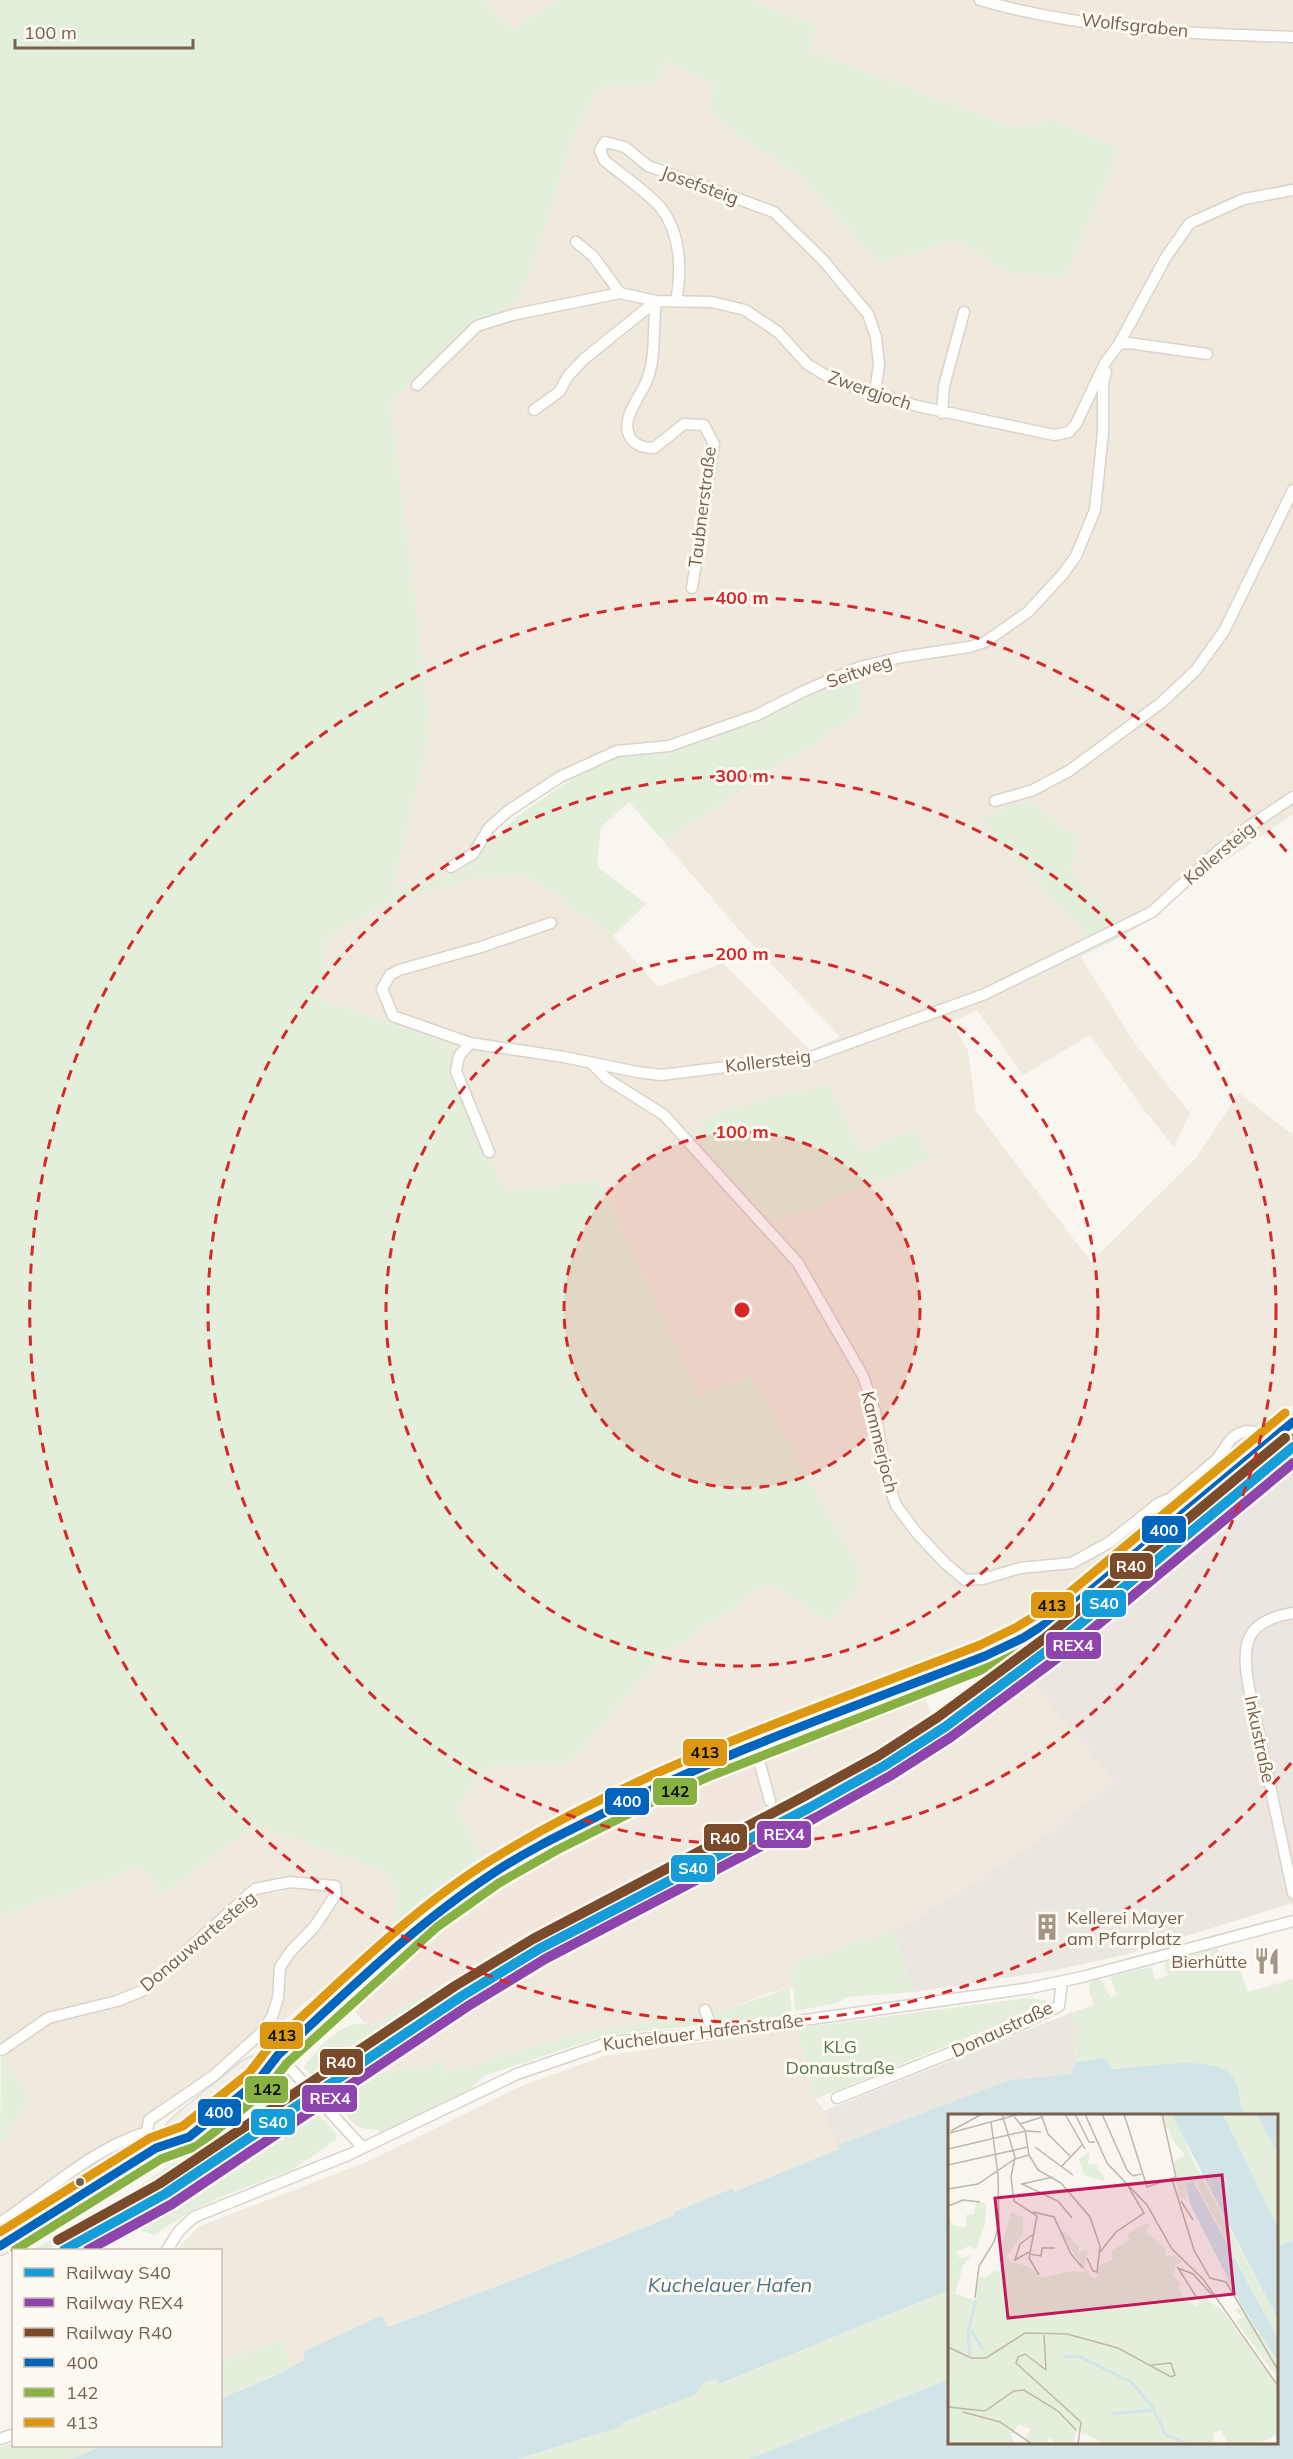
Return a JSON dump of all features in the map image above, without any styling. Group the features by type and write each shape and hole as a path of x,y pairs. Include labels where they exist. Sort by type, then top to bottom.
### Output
{"main road":[{"path":"0,2246 156,2148 189,2137 258,2081 278,2055 429,1918 493,1873 550,1839 653,1788 985,1656 1046,1625 1105,1581 1293,1422"}],"street":[{"name":"Wolfsgraben","path":"980,0 1020,12 1113,25 1293,37"},
{"name":"Josefsteig","path":"676,301 680,279 680,259 673,232 661,207 604,160 600,150 605,142 625,147 648,166 774,212 823,260 868,314 876,337 879,365 875,392"},
{"path":"1112,355 1166,257 1190,223 1244,199 1293,190"},
{"path":"576,242 593,256 620,293"},
{"name":"Zwergjoch","path":"417,385 477,326 512,315 620,293 656,301 712,302 745,310 778,332 807,364 835,381 942,413 1054,435 1069,432 1076,424 1105,363 1112,355"},
{"path":"534,410 559,392 568,376 584,359 656,301"},
{"name":"Taubnerstraße","path":"656,301 652,364 628,420 627,432 634,442 644,448 654,448 684,424 704,425 714,444 692,588"},
{"path":"942,413 944,386 964,312"},
{"path":"1119,344 1129,343 1207,354"},
{"name":"Seitweg","path":"451,867 473,854 489,828 508,812 560,777 617,751 669,746 746,719 860,667 985,642 1028,612 1063,574 1076,556 1095,510 1103,432 1102,384 1112,355"},
{"path":"995,801 1033,790 1069,771 1161,703 1196,670 1224,631 1293,490"},
{"name":"Kollersteig","path":"551,922 481,947 399,970 390,975 382,989 393,1016 470,1043 661,1075 814,1056 985,994 1152,912 1225,845 1293,797"},
{"path":"470,1043 459,1056 456,1071 489,1152"},
{"name":"Kammerjoch","path":"591,1063 607,1079 664,1115 798,1263 863,1376 874,1411 886,1477 897,1505 916,1532 945,1563 965,1580 983,1579 1020,1568 1072,1563 1110,1542 1159,1503 1171,1498 1217,1459 1231,1439 1238,1434 1246,1431 1255,1432 1272,1440"},
{"name":"Inkustraße","path":"1293,1613 1277,1616 1257,1627 1247,1639 1244,1654 1249,1688 1293,1893"},
{"path":"754,1746 770,1801"},
{"name":"Donauwartesteig","path":"2,2050 48,2018 117,2001 142,1991 255,1889 290,1882 335,1886 336,1894 315,1926 291,1951 280,1967 278,1998 272,2017 260,2034 212,2077 149,2120 147,2132"},
{"name":"Donaustraße","path":"837,2098 1018,2026 1059,2006 1062,1982 1293,1920"},
{"name":"Kuchelauer Hafenstraße","path":"168,2249 179,2231 194,2217 363,2148 543,2063 610,2042 713,2033 1062,1982"},
{"path":"705,2010 713,2033"},
{"path":"278,2055 363,2148"},
{"path":"0,2223 101,2153 131,2137 147,2132 156,2148"}],"shaded area":[{"path":"485,0 557,0 513,29"},
{"path":"752,0 1293,0 1293,814 1221,864 1128,934 1071,872 1078,839 1031,800 979,818 1085,934 1081,957 1135,1044 1190,1113 1174,1147 1090,1035 1023,1075 977,1010 952,1022 968,1051 976,1111 1091,1262 1196,1158 1239,1093 1293,1135 1293,1404 1035,1617 912,1671 936,1722 769,1807 749,1733 657,1770 554,1819 485,1862 457,1807 488,1767 569,1763 664,1654 768,1584 830,1621 749,1375 699,1398 599,1180 505,1193 446,1042 320,1000 326,938 396,899 473,879 524,874 613,936 658,987 723,963 810,1050 840,1037 739,930 664,842 860,713 762,712 661,747 612,752 512,802 449,876 392,891 430,732 390,403 457,336 519,299 545,228 570,142 597,88 656,84 666,61 713,83 711,113 752,145 797,173 879,263 958,240 1006,272 1065,277 1120,149 1053,119 1014,127 811,51 816,26"},
{"path":"1293,1464 1293,1907 1292,1903 1128,1954 1056,1970 915,1992 892,1930 916,1919 1041,1839 1113,1780 1029,1679"},
{"path":"1029,1679 1113,1780 1041,1839 916,1919 892,1930 797,1962 792,1972 793,1988 771,1992 718,2013 616,2027 566,2037 445,2073 442,2062 389,2073 384,2067 470,2004 678,1890 834,1809 990,1711"},
{"path":"755,1754 769,1807 472,1967 373,2025 363,2022 355,2012 429,1938 512,1875 662,1794"},
{"path":"255,1824 385,1871 398,1893 392,1930 179,2108 0,2235 0,2141 8,2140 11,2128 29,2098 0,2055 0,1915 111,1878 134,1866 152,1876 160,1896"},
{"path":"1073,2012 1076,2062 1071,2074 1010,2080 838,2145 824,2111"},
{"path":"797,2028 816,2099 824,2111 840,2149 734,2192 732,2188 674,2212 675,2215 508,2282 387,2327 382,2315 303,2352 305,2360 291,2368 280,2339 222,2363 222,2249 177,2249 200,2226 369,2161 519,2087 604,2056"}],"green space":[{"path":"0,0 485,0 513,29 557,0 752,0 816,26 811,51 1014,127 1053,119 1120,149 1065,277 1006,272 958,240 879,263 797,173 752,145 711,113 713,83 666,61 656,84 597,88 570,142 545,228 519,300 457,336 390,403 430,732 392,891 449,876 490,836 496,838 516,817 612,752 661,747 762,712 860,667 860,713 664,842 629,802 601,827 597,866 646,904 613,936 524,874 473,879 396,899 326,938 320,1000 446,1042 505,1192 599,1180 699,1397 750,1375 864,1578 830,1621 768,1584 664,1654 569,1763 488,1767 457,1807 485,1862 452,1883 392,1930 398,1893 385,1871 255,1825 159,1897 152,1876 134,1866 111,1878 0,1915"},
{"path":"1031,800 1078,839 1071,872 1128,934 1081,956 1084,933 979,818"},
{"path":"828,1084 860,1152 914,1130 932,1160 775,1222 699,1141 699,1120 756,1101"},
{"path":"892,1930 915,1992 847,1997 837,2003 795,2011 792,1972 797,1962"},
{"path":"1212,1948 1218,1949 1223,1967 1237,1963 1248,1992 1293,1979 1293,2240 1278,2246 1278,2114 1245,2114 1242,2110 1241,2099 1123,2068 1113,2069 1105,2057 1076,2062 1073,2012 1094,2005 1089,1983 1097,1979 1102,1981 1111,1998 1117,1995 1110,1977 1149,1967 1152,1968 1156,1980 1168,1975 1164,1966 1166,1962"},
{"path":"472,1967 475,1980 372,2047 319,2086 304,2067 325,2042 342,2029 352,2025 373,2025"},
{"path":"789,1988 792,2011 789,2015 603,2036 484,2076 469,2090 381,2133 377,2129 369,2130 357,2126 334,2100 384,2067 389,2073 442,2062 445,2073 566,2037 616,2027 718,2013"},
{"name":"KLG Donaustraße","path":"1028,1998 1045,2000 1047,2005 816,2099 797,2028"},
{"path":"1,2055 29,2098 11,2128 8,2140 0,2141"},
{"path":"293,2089 301,2097 211,2159 119,2213 51,2249 35,2249 112,2205 197,2146 207,2151 236,2134"},
{"path":"315,2111 336,2133 336,2140 292,2170 193,2210 154,2235 135,2229 210,2184"},
{"path":"948,2290 948,2379 748,2459 518,2459 620,2427 622,2423 709,2379 717,2380 720,2384"},
{"path":"281,2339 291,2368 222,2398 222,2363"},
{"path":"12,2442 12,2447 100,2447 70,2459 0,2459 0,2447"}],"water":[{"name":"Kuchelauer Hafen","path":"1105,2057 1113,2069 1194,2063 1210,2065 1223,2069 1235,2080 1246,2114 948,2114 948,2290 719,2384 717,2380 706,2381 696,2394 622,2423 620,2427 518,2459 70,2459 100,2447 222,2447 222,2398 305,2360 303,2352 382,2315 388,2327 675,2215 674,2212 733,2188 734,2192 839,2149 838,2145 1010,2080 1071,2074 1076,2062"},
{"path":"1293,2240 1293,2459 748,2459 948,2379 948,2444 1278,2444 1278,2246"}],"rail line":[{"name":"R40","path":"58,2240 159,2184 455,1986 533,1939 878,1756 938,1717 1045,1638 1285,1438"},
{"name":"S40","path":"66,2249 165,2194 462,1996 539,1949 809,1808 884,1766 945,1727 1052,1647 1293,1447"},
{"name":"REX4","path":"90,2249 172,2204 468,2006 545,1959 815,1818 890,1776 951,1737 1060,1656 1293,1463"}],"transit line":[{"name":"413","path":"0,2232 150,2138 183,2126 249,2073 270,2046 402,1926 458,1882 488,1862 546,1828 667,1769 791,1717 980,1645 1017,1627 1062,1599 1285,1413"},
{"name":"400","path":"0,2246 156,2148 189,2137 258,2081 278,2055 408,1937 463,1894 506,1865 576,1827 697,1769 985,1656 1023,1638 1069,1609 1293,1422"},
{"name":"142","path":"17,2249 161,2159 197,2146 266,2090 287,2063 437,1927 499,1883 557,1850 658,1799 713,1775 989,1667 1029,1648 1077,1618 1293,1438"}],"place":[{"name":"Kellerei Mayer am Pfarrplatz","path":"1047,1927"},
{"name":"Bierhütte","path":"1267,1961"}]}
